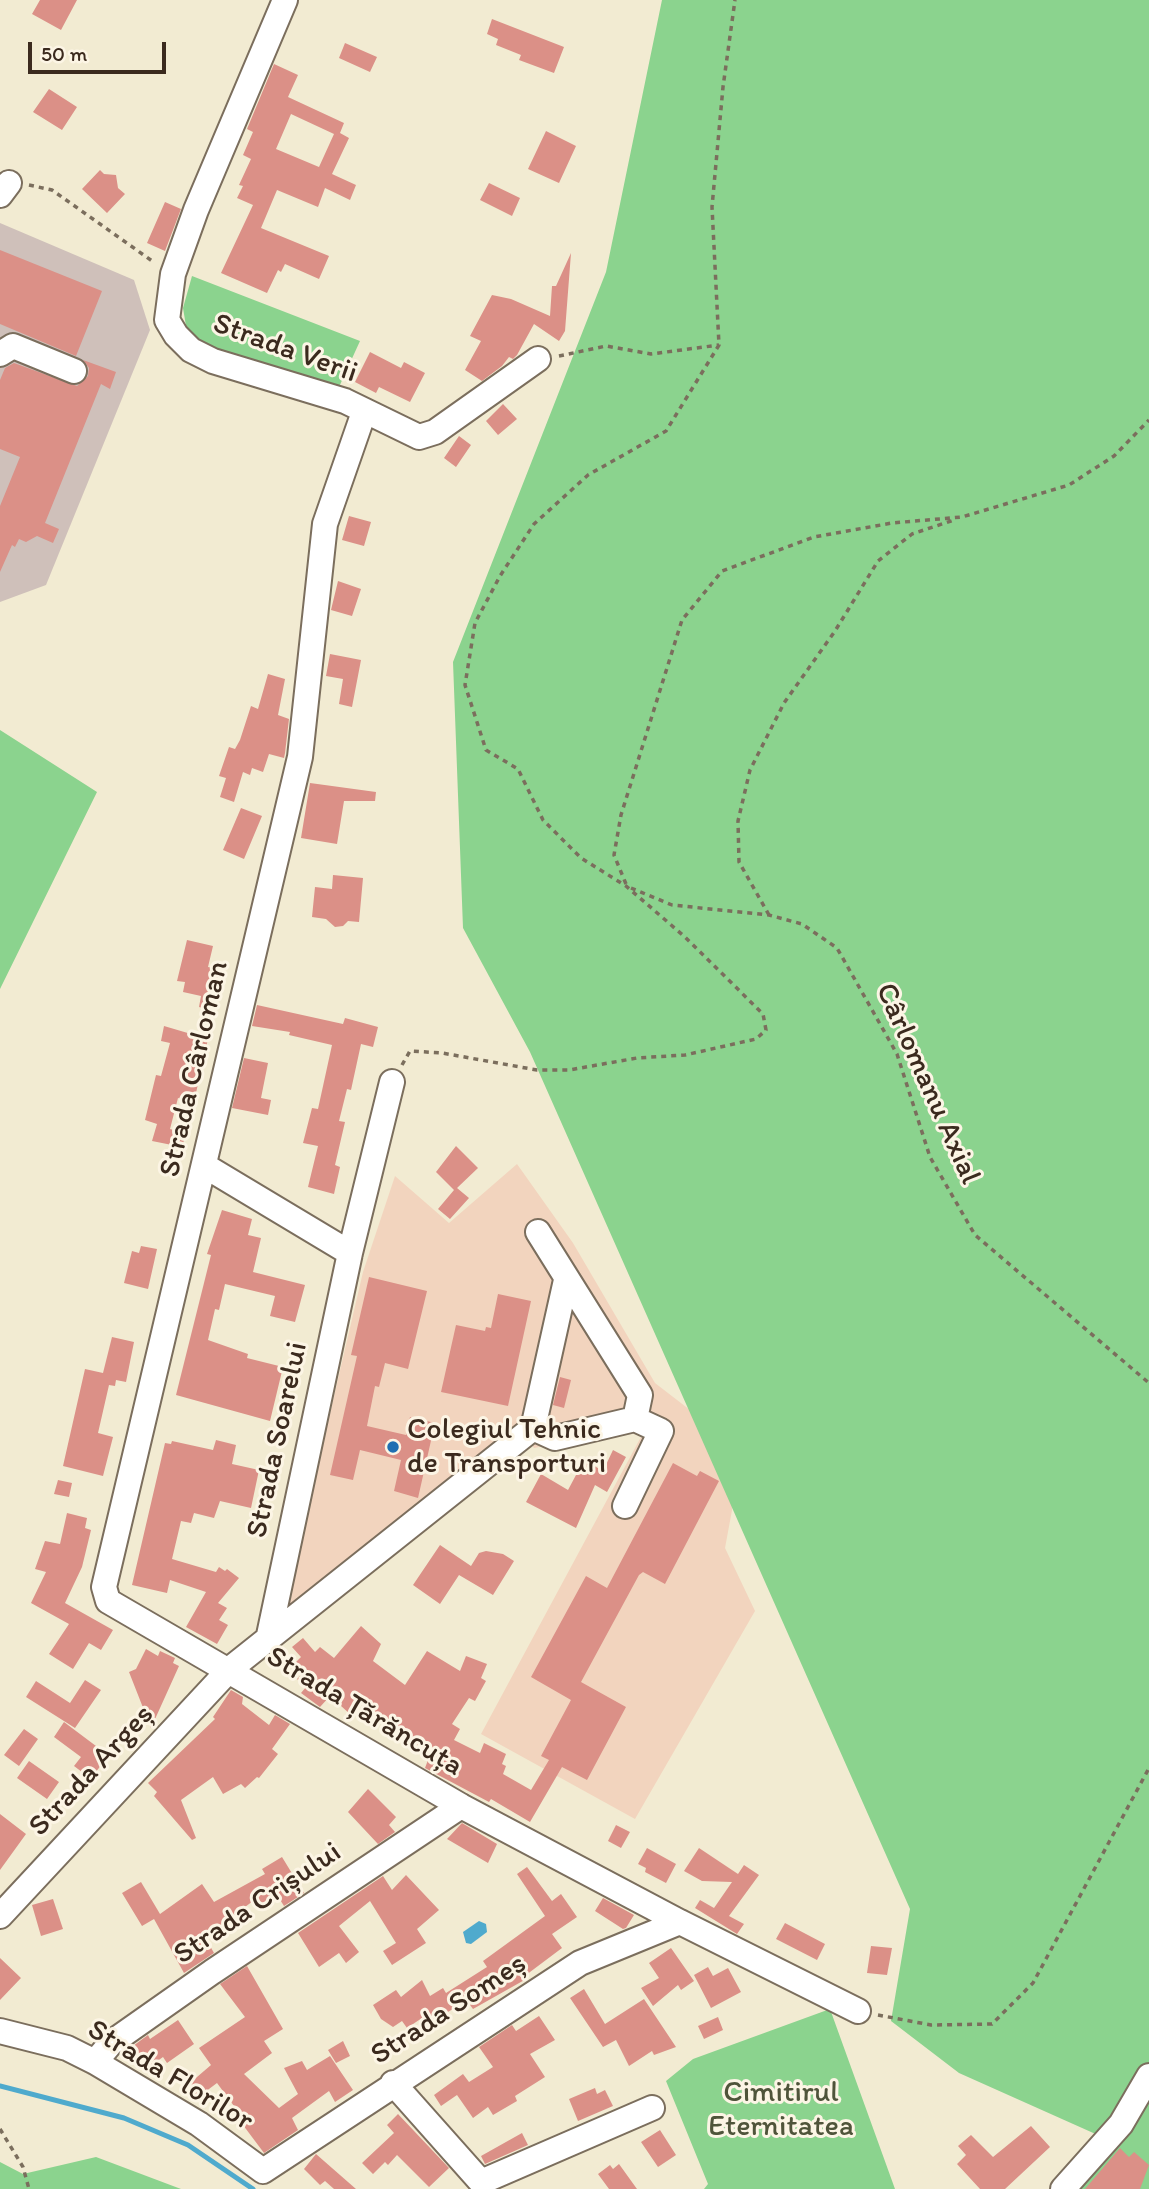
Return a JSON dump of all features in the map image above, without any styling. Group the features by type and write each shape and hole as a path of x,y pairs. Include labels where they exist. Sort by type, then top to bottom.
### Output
{"street":[{"name":"Strada Verii","path":"285,0 196,210 173,274 167,320 176,335 191,350 213,361 345,401 419,437 435,432 538,359"},
{"path":"0,354 13,346 74,371"},
{"name":"Strada Cârloman","path":"230,1669 108,1601 104,1587 300,757 325,524 364,412"},
{"name":"Strada Soarelui","path":"268,1640 349,1253 392,1082"},
{"path":"205,1166 349,1253"},
{"path":"538,1232 640,1395 635,1419"},
{"path":"566,1280 533,1428 555,1438 635,1419 661,1431 625,1506"},
{"name":"Strada Țărăncuța","path":"533,1428 230,1669 461,1805 680,1922 858,2011"},
{"name":"Strada Argeș","path":"0,1916 230,1669"},
{"name":"Strada Crișului","path":"95,2062 111,2043 212,1972 461,1805"},
{"name":"Strada Someș","path":"263,2171 393,2083 580,1963 680,1922"},
{"name":"Strada Florilor","path":"0,2031 67,2048 95,2062 199,2124 263,2171"},
{"path":"1063,2189 1121,2124 1149,2076"},
{"path":"393,2083 481,2182 652,2108"}],"path":[{"path":"392,1082 410,1051 442,1053 537,1070 569,1070 637,1058 685,1055 756,1039 765,1030 763,1014 685,936 626,886 581,858 543,820 518,769 486,750 465,685 475,623 500,576 534,524 588,475 666,431 719,345 712,208 723,87 736,0"},
{"path":"4,189 33,184 52,190 131,249 173,274"},
{"path":"538,359 606,346 651,354 719,345"},
{"path":"769,915 739,862 738,821 750,770 784,703 835,631 878,561 912,534 1069,485 1114,456 1149,420"},
{"path":"626,886 614,855 621,815 682,620 722,571 814,537 892,523 962,517"},
{"name":"Cârlomanu Axial","path":"626,886 672,905 769,915 802,924 837,948 853,971 897,1054 930,1157 975,1234 1149,1383"},
{"path":"858,2011 930,2025 992,2024 1033,1983 1149,1768"},
{"path":"0,2129 23,2167 29,2189"}],"shaded area":[{"path":"0,223 134,280 150,330 46,585 0,602"},
{"path":"517,1164 573,1243 655,1383 725,1437 740,1467 725,1548 755,1611 635,1819 481,1734 642,1435 632,1429 534,1448 517,1426 291,1608 286,1602 363,1272 395,1176 449,1223"}],"green space":[{"path":"662,0 1149,0 1149,2189 1060,2189 1100,2136 959,2073 891,2021 910,1909 530,1052 463,928 453,662 606,272"},
{"path":"192,276 360,341 339,387 198,345 186,326 183,308"},
{"path":"0,730 97,792 0,989"},
{"name":"Cimitirul Eternitatea","path":"830,2009 895,2189 704,2189 708,2184 666,2081 693,2059"},
{"path":"96,2157 181,2189 0,2189 0,2162 23,2174"}],"water":[{"path":"479,1921 486,1924 487,1932 471,1944 466,1943 463,1932"}],"building":[{"path":"40,0 77,0 61,30 32,14"},
{"path":"492,19 564,47 554,73 519,60 521,55 496,45 498,39 487,34"},
{"path":"345,43 377,57 370,72 339,58"},
{"path":"274,64 298,75 288,97 344,123 340,133 349,138 332,174 356,185 350,200 325,188 318,207 277,190 261,228 329,256 319,279 285,264 281,272 278,270 267,293 221,273 253,205 237,198 243,186 239,185 251,159 243,155 253,132 247,129","holes":["291,114 334,134 319,167 276,149"]},
{"path":"49,89 77,107 62,130 33,112"},
{"path":"546,131 576,146 559,183 528,169"},
{"path":"100,170 104,174 116,175 118,188 125,194 107,213 82,189"},
{"path":"489,183 520,198 512,216 480,200"},
{"path":"165,202 181,209 165,251 147,243"},
{"path":"0,250 102,291 76,356 0,324"},
{"path":"571,253 565,331 559,341 534,324 517,355 513,359 509,357 482,381 465,370 481,341 470,336 492,295 511,299 550,316 552,286 556,286"},
{"path":"370,352 401,368 404,362 425,373 410,402 379,387 376,393 355,382"},
{"path":"83,360 116,372 110,389 101,384 45,523 59,529 53,543 37,536 26,542 19,539 15,547 12,545 0,572 0,506 20,457 0,449 0,380 5,368 14,363 77,386 88,376 89,368"},
{"path":"503,404 517,419 498,435 486,421"},
{"path":"459,436 471,445 456,467 444,458"},
{"path":"349,516 371,522 364,546 342,540"},
{"path":"338,581 361,589 352,616 331,610"},
{"path":"330,654 361,660 352,707 339,704 343,679 326,676"},
{"path":"268,674 285,679 278,715 289,719 284,758 269,754 263,772 252,768 250,775 243,772 234,802 220,797 226,778 219,776 229,747 235,749 240,740 251,706 258,709"},
{"path":"310,783 376,792 375,801 344,801 337,844 301,838"},
{"path":"241,808 262,816 244,859 223,850"},
{"path":"333,875 363,878 359,922 348,921 343,926 335,927 326,919 312,917 315,887 332,889"},
{"path":"187,940 213,946 208,967 223,970 214,1011 199,1007 201,996 183,992 185,982 177,981"},
{"path":"257,1005 343,1024 345,1018 378,1027 373,1047 361,1044 351,1090 347,1089 339,1121 345,1122 335,1165 340,1167 334,1194 308,1187 318,1146 303,1143 312,1108 318,1109 332,1045 289,1035 290,1032 252,1026"},
{"path":"164,1026 208,1039 194,1102 178,1098 170,1129 186,1133 182,1147 152,1141 157,1124 145,1120 156,1075 161,1076 170,1043 161,1041"},
{"path":"244,1058 268,1063 261,1098 271,1100 268,1115 232,1108"},
{"path":"456,1146 478,1168 457,1188 469,1198 450,1219 438,1209 454,1190 436,1172"},
{"path":"222,1210 252,1219 248,1235 261,1238 253,1272 305,1285 295,1322 270,1316 275,1296 225,1284 219,1310 215,1309 208,1340 248,1354 247,1358 283,1367 270,1421 176,1395 211,1255 207,1254"},
{"path":"141,1246 157,1249 148,1289 124,1283 132,1251 139,1253"},
{"path":"369,1277 427,1291 408,1369 385,1363 379,1387 375,1386 367,1426 406,1435 410,1417 435,1423 418,1498 394,1491 401,1460 360,1450 353,1480 330,1475 357,1356 351,1355"},
{"path":"498,1294 531,1301 508,1406 441,1392 456,1325 485,1331 486,1327 491,1328"},
{"path":"112,1337 134,1342 126,1382 116,1380 115,1386 109,1385 98,1433 113,1437 103,1476 63,1466 85,1369 103,1373"},
{"path":"560,1377 571,1380 564,1408 553,1405"},
{"path":"216,1440 236,1445 232,1464 259,1470 251,1508 220,1501 214,1518 194,1513 191,1523 181,1521 172,1559 216,1572 219,1567 225,1571 227,1569 239,1578 218,1603 227,1608 219,1620 228,1625 217,1644 186,1627 206,1592 170,1580 167,1593 132,1585 165,1443 171,1444 172,1441 213,1450"},
{"path":"613,1450 626,1457 607,1492 595,1485 576,1528 526,1502 541,1474 568,1490 584,1460 603,1471"},
{"path":"673,1463 697,1476 700,1471 719,1481 665,1584 643,1572 639,1575 581,1682 626,1707 587,1780 562,1767 530,1822 491,1799 489,1802 425,1768 428,1760 423,1757 427,1750 384,1726 387,1722 363,1701 351,1715 330,1696 320,1707 301,1693 306,1687 297,1679 302,1674 293,1665 301,1657 292,1647 303,1638 315,1652 320,1647 334,1658 361,1626 381,1644 373,1661 405,1685 427,1651 460,1671 466,1656 487,1664 481,1678 486,1681 475,1701 469,1698 452,1724 460,1729 454,1740 480,1753 484,1743 506,1754 502,1764 506,1766 503,1774 531,1790 549,1760 541,1756 571,1700 531,1677 586,1576 607,1588"},
{"path":"58,1480 72,1483 69,1497 54,1494"},
{"path":"67,1513 87,1518 85,1528 91,1530 82,1567 65,1603 113,1630 101,1650 89,1643 73,1669 49,1654 69,1624 31,1603 46,1572 35,1569 45,1541 60,1544"},
{"path":"440,1545 471,1566 479,1553 486,1551 503,1554 514,1561 493,1595 459,1575 440,1604 413,1585"},
{"path":"146,1649 158,1656 160,1651 175,1658 173,1663 179,1666 151,1728 129,1672 136,1669"},
{"path":"85,1680 101,1690 75,1728 26,1697 36,1681 70,1703"},
{"path":"231,1690 243,1697 242,1704 269,1725 275,1715 290,1724 272,1749 278,1754 259,1778 245,1788 241,1784 223,1794 213,1777 181,1800 196,1838 192,1840 154,1796 157,1792 148,1783 215,1719 213,1717"},
{"path":"64,1722 104,1752 101,1756 106,1759 95,1773 90,1769 86,1775 74,1766 81,1757 54,1737"},
{"path":"24,1729 38,1739 19,1766 4,1755"},
{"path":"29,1761 59,1782 47,1799 17,1778"},
{"path":"368,1789 396,1817 389,1825 395,1832 378,1844 348,1812"},
{"path":"0,1814 26,1834 0,1870"},
{"path":"462,1823 497,1844 488,1863 447,1839"},
{"path":"616,1825 630,1832 621,1848 608,1841"},
{"path":"647,1848 676,1864 666,1883 645,1872 646,1868 638,1864"},
{"path":"699,1848 738,1874 744,1865 759,1875 729,1916 744,1924 737,1934 695,1908 700,1900 714,1908 732,1882 702,1881 684,1871"},
{"path":"282,1857 304,1893 284,1906 279,1898 264,1907 257,1898 205,1937 214,1953 184,1973 154,1919 142,1926 122,1893 141,1882 160,1914 202,1884 214,1902 265,1874 262,1869"},
{"path":"527,1867 552,1901 561,1894 577,1917 552,1934 562,1948 526,1975 528,1978 473,2009 467,2001 432,2021 428,2014 407,2028 402,2021 393,2027 381,2019 373,2005 396,1990 401,1997 422,1980 430,1996 443,1988 446,1993 487,1967 483,1961 545,1916 517,1874"},
{"path":"406,1875 439,1910 417,1929 426,1943 392,1965 383,1951 396,1943 370,1901 339,1926 359,1952 346,1963 339,1953 319,1967 298,1933 383,1876 392,1890"},
{"path":"603,1898 634,1915 626,1928 623,1929 595,1911"},
{"path":"53,1899 63,1929 41,1936 32,1905"},
{"path":"785,1923 825,1944 817,1960 776,1939"},
{"path":"871,1946 892,1948 887,1975 867,1973"},
{"path":"671,1948 694,1981 681,1990 678,1985 653,2006 641,1988 659,1978 649,1963"},
{"path":"0,1958 21,1978 0,2000"},
{"path":"247,1966 283,2029 264,2041 272,2053 244,2074 279,2108 298,2094 284,2068 302,2061 307,2070 330,2056 353,2090 335,2102 329,2091 292,2118 298,2130 264,2153 231,2109 234,2106 217,2083 193,2101 183,2089 211,2065 199,2048 245,2017 220,1984"},
{"path":"708,1967 713,1976 728,1968 741,1992 711,2008 694,1975"},
{"path":"584,1989 605,2024 644,1999 676,2047 654,2055 652,2051 629,2066 616,2040 603,2047 570,1998"},
{"path":"539,2016 555,2040 530,2054 545,2077 515,2096 517,2101 493,2115 488,2107 473,2118 457,2095 441,2106 434,2095 463,2074 469,2082 493,2067 479,2047 512,2025 516,2031"},
{"path":"718,2017 723,2030 704,2039 698,2026"},
{"path":"178,2020 194,2044 167,2063 163,2057 149,2067 133,2046 148,2035 150,2039"},
{"path":"343,2041 350,2056 336,2063 328,2050"},
{"path":"595,2088 597,2094 605,2090 613,2106 578,2121 569,2099"},
{"path":"398,2114 449,2168 429,2187 397,2155 388,2165 385,2162 373,2174 362,2163 394,2133 387,2125"},
{"path":"1031,2126 1050,2147 1005,2189 980,2189 957,2164 966,2155 958,2146 971,2135 993,2157"},
{"path":"660,2130 676,2155 658,2167 641,2142"},
{"path":"522,2133 528,2145 485,2164 481,2156"},
{"path":"1120,2148 1129,2157 1134,2152 1149,2165 1140,2189 1085,2189"},
{"path":"316,2154 356,2189 334,2189 325,2181 320,2185 304,2169"},
{"path":"619,2164 637,2189 609,2189 598,2174 610,2165 613,2169"}],"waterway":[{"path":"0,2086 124,2118 188,2145 253,2189"}],"place":[{"name":"Colegiul Tehnic de Transporturi","path":"393,1447"}]}
